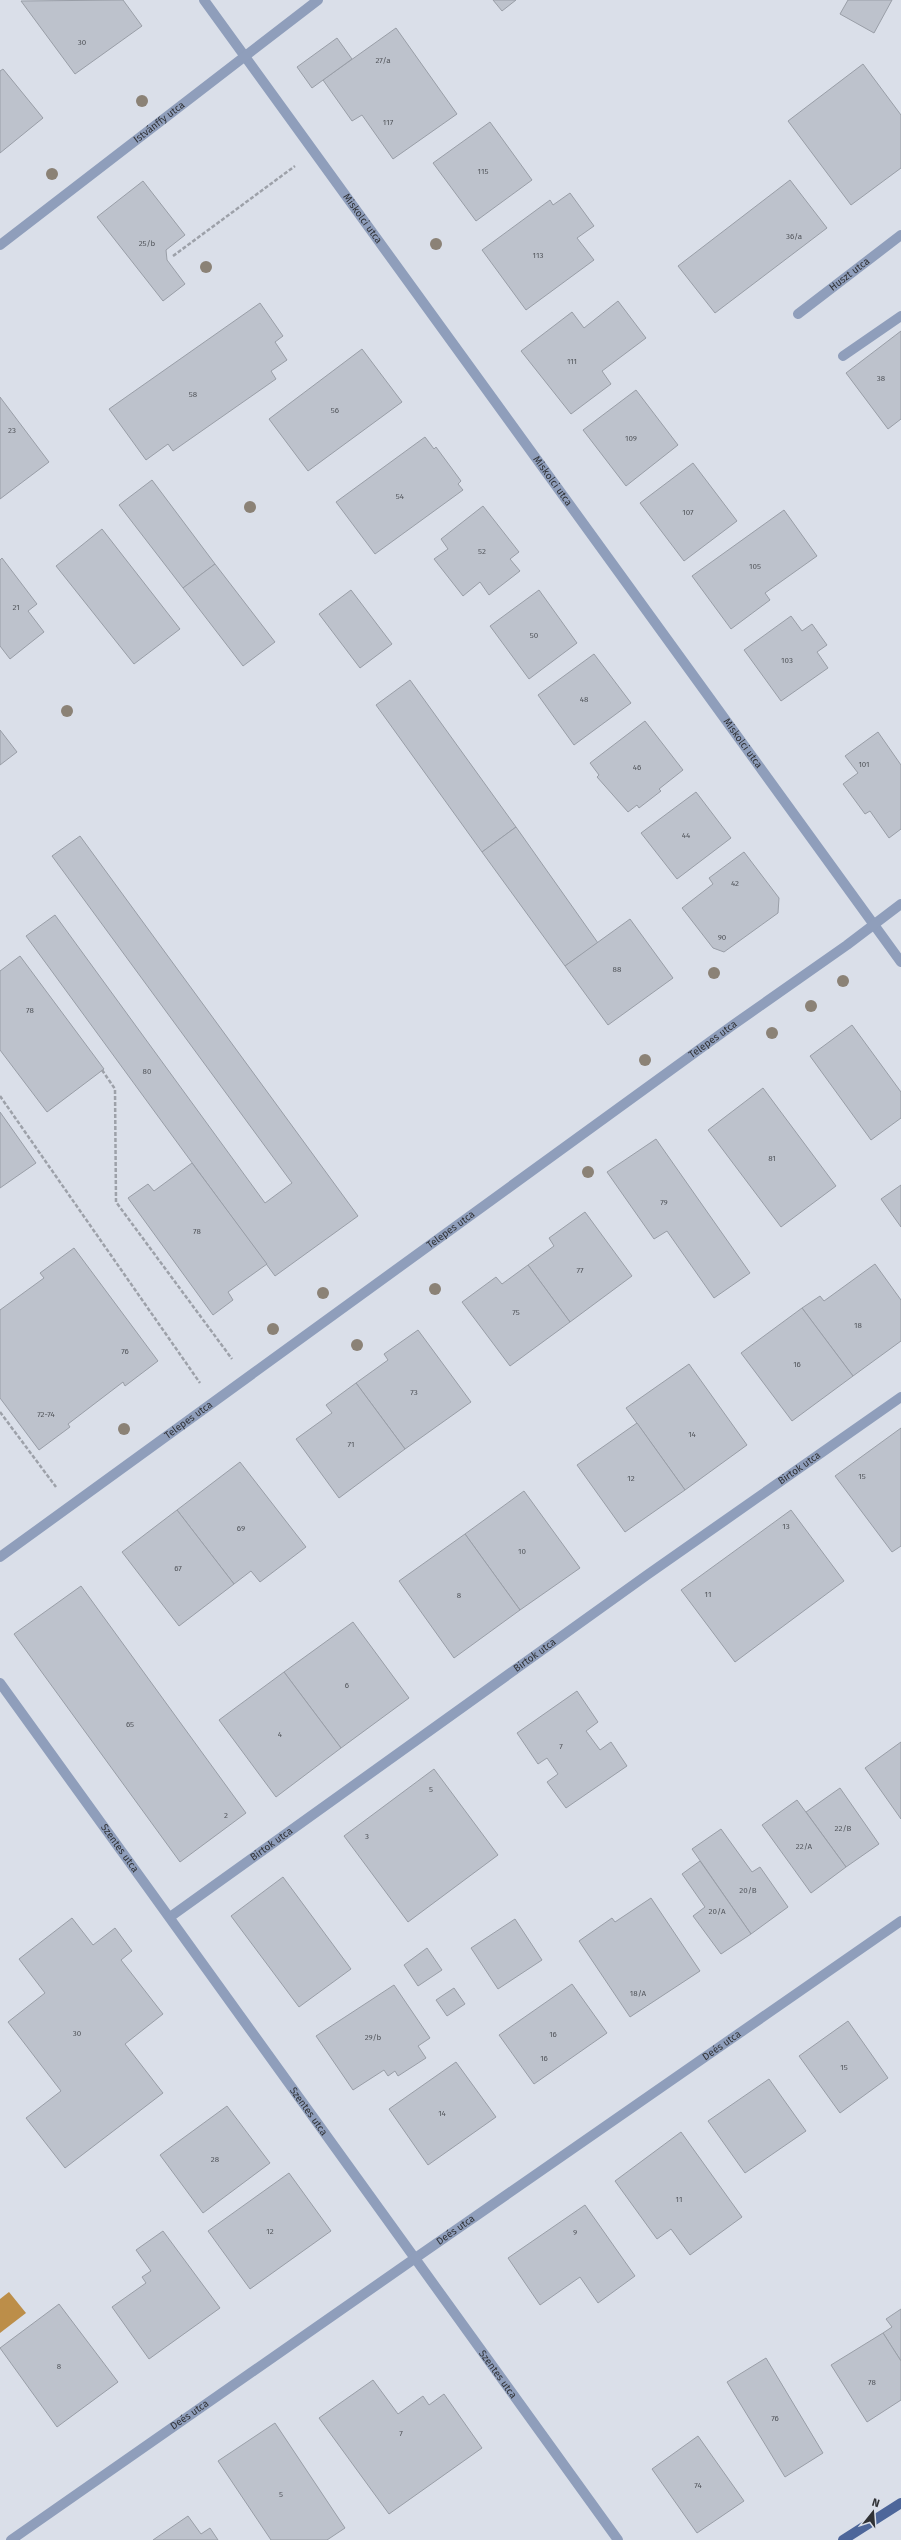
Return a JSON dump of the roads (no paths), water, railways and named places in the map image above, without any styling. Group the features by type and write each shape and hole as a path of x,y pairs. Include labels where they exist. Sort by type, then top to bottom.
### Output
{"main road":[{"path":"843,2540 901,2503"}],"street":[{"name":"Miskolci utca","path":"204,0 875,924 901,962"},
{"name":"Istvánffy utca","path":"0,245 318,0"},
{"name":"Huszt utca","path":"798,314 901,235"},
{"path":"843,356 901,316"},
{"name":"Telepes utca","path":"0,1557 901,904"},
{"name":"Birtok utca","path":"170,1918 641,1580 901,1397"},
{"name":"Szentes utca","path":"0,1683 413,2258 618,2540"},
{"name":"Deés utca","path":"11,2540 413,2258 496,2204 901,1921"}]}
